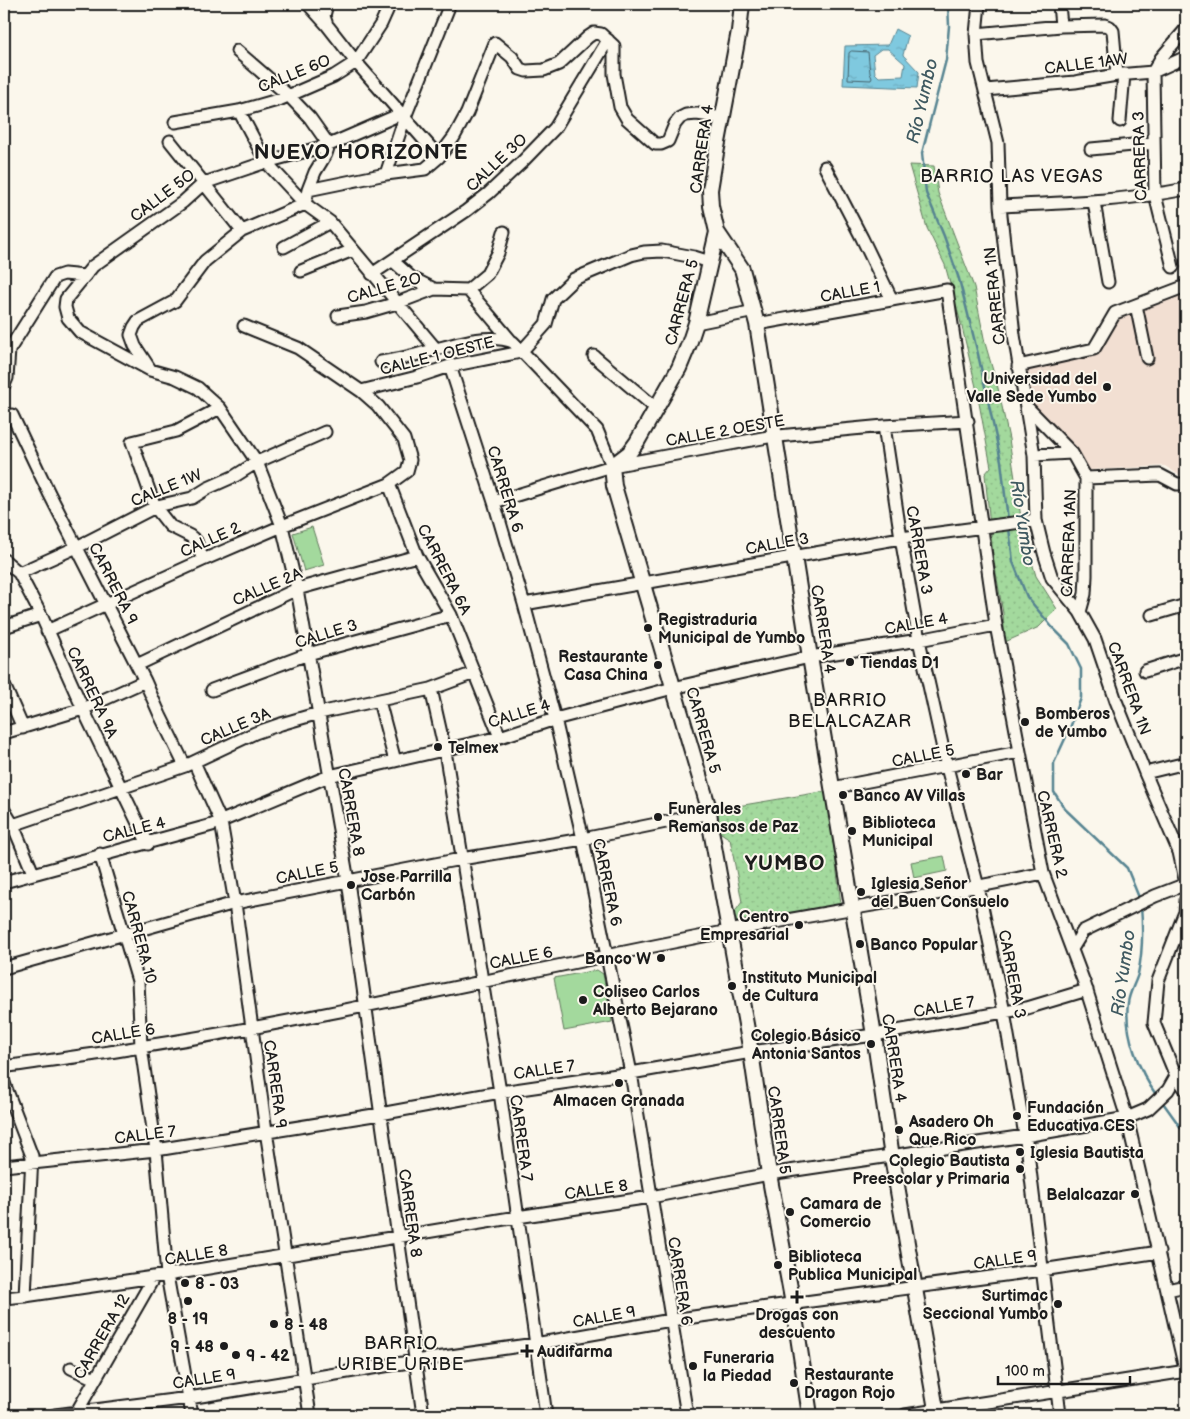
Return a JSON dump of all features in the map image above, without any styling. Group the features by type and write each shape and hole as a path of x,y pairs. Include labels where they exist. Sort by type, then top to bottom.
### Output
{"main road":[{"name":"CARRERA 4","path":"742,4 710,190 713,218 717,232 742,269 756,317 810,657 874,1035 892,1157 937,1413"},
{"name":"CARRERA 5","path":"717,232 696,323 679,368 637,442 629,453 612,466 614,486 710,813 711,830 751,1052 769,1174 810,1415"}],"street":[{"path":"308,4 439,157"},
{"path":"326,4 324,16 326,24"},
{"name":"CALLE 6O","path":"175,122 239,111 289,96 334,76 356,62 381,24 390,4"},
{"name":"CARRERA 1N","path":"979,4 976,34 978,63 998,143 1000,206 1018,366 1034,455 1034,520 1052,578 1080,612 1095,638 1116,702 1144,774 1179,852 1186,884"},
{"path":"1059,4 1061,26"},
{"path":"386,174 405,117 448,9"},
{"path":"976,34 1061,26 1110,27 1113,31 1120,75 1120,120"},
{"path":"1153,72 1160,58 1186,29"},
{"path":"308,190 386,174 425,170 439,157 454,137 468,113 495,43 512,57 520,68 526,71 544,70 559,64 594,33 601,34 614,46 614,74 620,107 627,119 655,144 668,141 675,124 686,115 697,114 723,118"},
{"name":"CALLE 3O","path":"372,274 466,211 489,193 523,161 555,128 608,40"},
{"path":"237,51 289,96 310,118 329,145 315,172 305,204"},
{"name":"CALLE 1AW","path":"986,90 1075,82 1153,72 1186,57"},
{"name":"CARRERA 3","path":"1153,72 1155,195 1173,267"},
{"path":"239,111 266,162 305,204 330,222 436,350"},
{"name":"CALLE 5O","path":"68,318 65,307 66,299 93,266 182,202 204,183 266,162 329,145 396,116 405,117"},
{"path":"170,141 242,230"},
{"path":"1090,149 1154,144"},
{"path":"825,167 892,300"},
{"path":"1000,206 1094,202 1155,195 1186,189"},
{"path":"1094,202 1108,282"},
{"path":"150,370 149,365 135,346 131,335 138,321 175,301 205,261 242,230 305,204"},
{"path":"284,247 330,222"},
{"path":"504,232 498,253 487,274 468,290 513,342"},
{"path":"301,271 353,250"},
{"path":"521,352 546,324 553,299 574,279 644,252 662,251 710,262"},
{"path":"393,261 412,278 434,289"},
{"path":"4,385 7,378 8,350 55,277 64,274 85,276"},
{"path":"1018,366 1094,349 1116,313 1186,286"},
{"name":"CALLE 2O","path":"338,316 366,312 434,289 468,290"},
{"name":"CALLE 1","path":"696,323 892,300 947,290"},
{"name":"CARRERA 2","path":"947,290 968,422 996,625 1043,873 1087,990 1127,1118 1186,1372"},
{"path":"1136,305 1147,358"},
{"name":"CARRERA 8","path":"68,318 80,332 150,370 198,388 220,408 257,462 282,526 297,588 348,881 423,1415"},
{"path":"244,326 298,348 362,391 378,406 404,439 410,460 407,471 389,484"},
{"name":"CALLE 1 OESTE","path":"381,362 488,338 504,338 513,342 597,430 612,466"},
{"name":"CALLE 1 OESTE","path":"362,391 417,377 450,366 521,352"},
{"path":"594,356 657,408"},
{"name":"CARRERA 6","path":"450,366 494,502 524,604 555,719 583,839 631,1073 687,1415"},
{"name":"CARRERA 1AN","path":"1026,406 1072,453 1086,478 1086,585 1080,612"},
{"path":"203,560 196,541 170,526 155,507 132,442 176,431 220,408"},
{"name":"CARRERA 9","path":"12,415 49,493 145,681 160,716 189,764 220,822 235,903 266,1131 306,1378 310,1415"},
{"name":"CALLE 2 OESTE","path":"494,502 612,466 775,436 884,426 968,422"},
{"name":"CARRERA 3","path":"884,426 919,640 947,766 978,888 1004,1012 1028,1153 1060,1415"},
{"name":"CALLE 1W","path":"19,573 77,547 155,507 192,498 208,488 235,476 257,462 325,432"},
{"path":"1034,455 1072,453"},
{"path":"1086,478 1160,475 1177,484 1186,484"},
{"name":"CALLE 2","path":"47,631 282,526 389,484"},
{"name":"CARRERA 6A","path":"389,484 417,556 451,614 500,737"},
{"name":"CALLE 3","path":"524,604 901,538 1034,520"},
{"name":"CALLE 2A","path":"137,665 297,588 417,556"},
{"name":"CARRERA 9A","path":"4,560 19,573 41,615 83,709 148,844"},
{"path":"1152,615 1186,605"},
{"name":"CALLE 3","path":"212,690 308,654 451,614"},
{"path":"4,627 41,615"},
{"name":"CALLE 4","path":"4,882 100,854 148,844 220,822 329,776 500,737 555,719 673,688 810,657 919,640 996,625"},
{"path":"1145,671 1186,658"},
{"name":"CALLE 3A","path":"13,825 189,764 255,733 319,713 431,689 474,673"},
{"path":"4,734 83,709 145,681"},
{"path":"4,685 23,728"},
{"name":"CARRERA 7","path":"431,689 445,751 500,1092 546,1415"},
{"path":"379,700 396,761"},
{"name":"CALLE 5","path":"832,788 1019,752"},
{"path":"1144,774 1186,763"},
{"path":"4,811 13,825 33,873"},
{"name":"CALLE 5","path":"4,968 235,903 462,859 583,839 710,813"},
{"name":"CARRERA 10","path":"100,854 138,981 141,1047 156,1150 167,1275 192,1415"},
{"name":"CALLE 6","path":"4,1067 141,1047 251,1027 730,930 978,888 1043,873"},
{"path":"1072,949 1083,931 1155,896 1186,884"},
{"path":"1186,900 1185,912 1158,981 1154,1023 1181,1073 1186,1090"},
{"path":"1063,924 1083,931"},
{"name":"CALLE 7","path":"4,1166 156,1150 380,1114 500,1092 631,1073 751,1052 874,1035 1004,1012 1046,1003 1087,990"},
{"name":"CALLE 8","path":"4,1298 167,1275 517,1216 651,1197 769,1174 892,1157 1127,1118 1148,1109 1168,1090 1181,1073"},
{"path":"4,1083 29,1147 32,1163 25,1296"},
{"name":"CALLE 9","path":"55,1415 189,1398 415,1360 535,1344 671,1320 915,1288 1159,1252"},
{"name":"CARRERA 12","path":"76,1413 154,1277"},
{"path":"1167,1290 1186,1286"},
{"path":"70,1368 95,1379"},
{"path":"905,1415 937,1413 1186,1372"}],"shaded area":[{"name":"Universidad del Valle Sede Yumbo","path":"1180,294 1186,303 1186,475 1179,475 1165,466 1089,470 1075,451 1031,405 1023,369 1095,353 1118,316"}],"green space":[{"path":"909,165 934,166 938,193 974,287 985,343 998,388 1009,439 1023,531 1036,576 1057,609 1039,627 1005,642 1003,613 993,556 985,474 991,467 976,387 945,265 927,228"},
{"path":"312,527 324,565 304,571 293,533"},
{"path":"827,791 841,905 737,924 734,913 742,902 730,839 718,831 714,810"},
{"path":"944,856 947,871 914,878 911,862"},
{"name":"Coliseo Carlos Alberto Bejarano","path":"597,970 603,974 612,1022 564,1031 554,978"}],"water":[{"path":"895,29 908,36 903,55 919,72 917,88 843,85 845,46 888,45","holes":["881,49 888,49 905,64 903,76 879,77 875,73 873,55"]}],"waterway":[{"name":"Río Yumbo","path":"948,4 949,26 946,60 922,153 926,193 959,279 978,354 1001,461 1008,520"},
{"name":"Río Yumbo","path":"1009,528 1013,562 1027,597 1069,644 1081,669 1081,698 1054,763 1054,792 1065,809 1127,868 1140,900"},
{"name":"Río Yumbo","path":"1141,906 1141,957 1138,974 1129,999 1128,1027 1139,1064 1157,1096"},
{"name":"Río Yumbo","path":"1161,1100 1186,1135"}],"place":[{"name":"Universidad del Valle Sede Yumbo","path":"1107,387"},
{"name":"Registraduria Municipal de Yumbo","path":"648,628"},
{"name":"Tiendas D1","path":"850,662"},
{"name":"Restaurante Casa China","path":"658,665"},
{"name":"Bomberos de Yumbo","path":"1025,722"},
{"name":"Telmex","path":"438,747"},
{"name":"Bar","path":"966,774"},
{"name":"Banco AV Villas","path":"843,795"},
{"name":"Funerales Remansos de Paz","path":"658,817"},
{"name":"Biblioteca Municipal","path":"852,831"},
{"name":"Jose Parrilla Carbón","path":"351,885"},
{"name":"Iglesia Señor del Buen Consuelo","path":"861,892"},
{"name":"Centro Empresarial","path":"799,925"},
{"name":"Banco Popular","path":"860,944"},
{"name":"Banco W","path":"661,958"},
{"name":"Instituto Municipal de Cultura","path":"732,986"},
{"name":"Coliseo Carlos Alberto Bejarano","path":"583,1000"},
{"name":"Colegio Básico Antonia Santos","path":"871,1044"},
{"name":"Almacen Granada","path":"619,1083"},
{"name":"Fundación Educativa CES","path":"1017,1116"},
{"name":"Asadero Oh Que Rico","path":"899,1130"},
{"name":"Iglesia Bautista","path":"1020,1152"},
{"name":"Colegio Bautista Preescolar y Primaria","path":"1020,1169"},
{"name":"Belalcazar","path":"1135,1194"},
{"name":"Camara de Comercio","path":"790,1212"},
{"name":"Biblioteca Publica Municipal","path":"778,1265"},
{"name":"8 - 03","path":"185,1283"},
{"name":"Drogas con descuento","path":"797,1297"},
{"name":"8 - 19","path":"188,1301"},
{"name":"Surtimac Seccional Yumbo","path":"1058,1304"},
{"name":"8 - 48","path":"274,1324"},
{"name":"9 - 48","path":"224,1346"},
{"name":"Audifarma","path":"527,1351"},
{"name":"9 - 42","path":"236,1355"},
{"name":"Funeraria la Piedad","path":"693,1366"},
{"name":"Restaurante Dragon Rojo","path":"794,1383"}],"district":[{"name":"NUEVO HORIZONTE","path":"361,152"},
{"name":"BARRIO LAS VEGAS","path":"1012,176"},
{"name":"BARRIO BELALCAZAR","path":"850,710"},
{"name":"YUMBO","path":"785,863"},
{"name":"BARRIO URIBE URIBE","path":"401,1354"}]}
